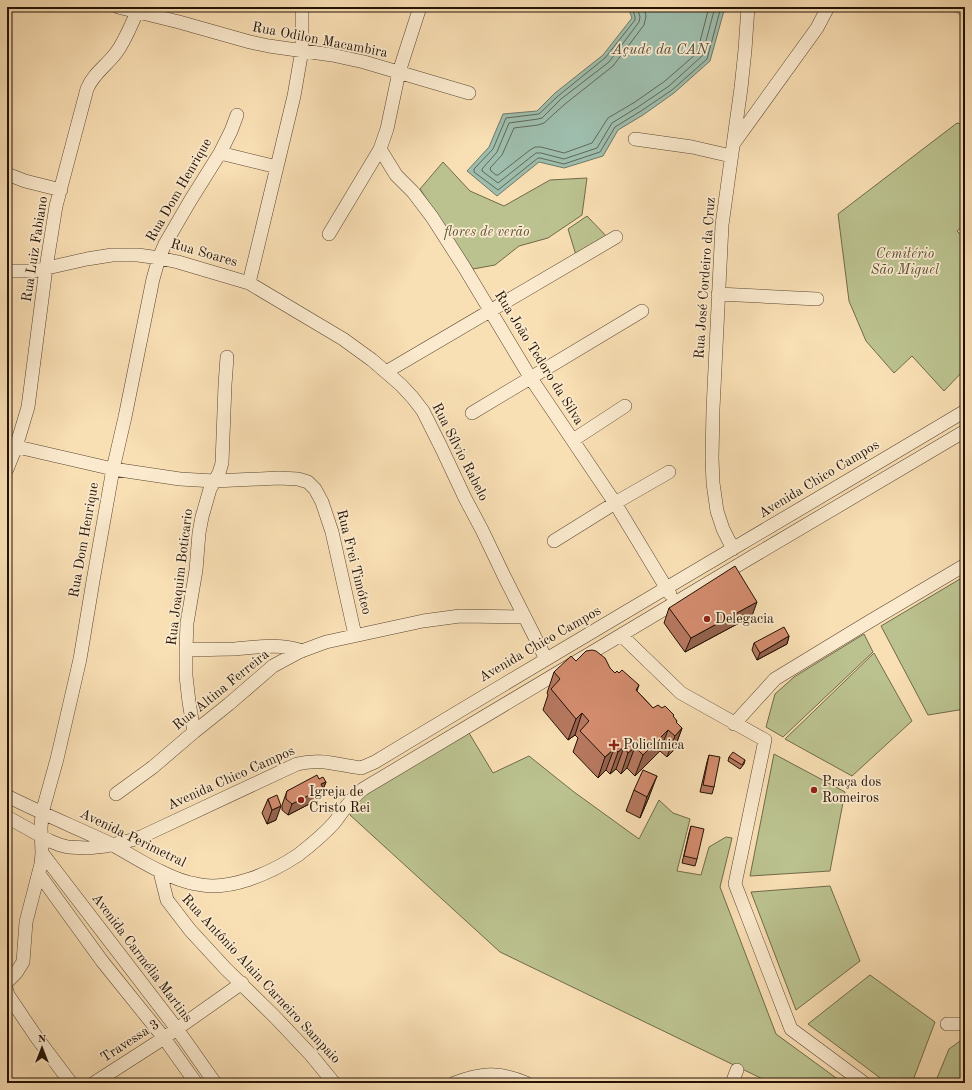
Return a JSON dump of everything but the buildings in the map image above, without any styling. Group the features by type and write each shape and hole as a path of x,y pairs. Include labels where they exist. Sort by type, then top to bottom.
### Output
{"street":[{"name":"Rua Odilon Macambira","path":"118,7 211,30 236,39 269,46 338,56 470,93"},
{"path":"249,283 287,132 294,96 302,50 302,7"},
{"path":"329,234 380,149 399,72 420,7"},
{"name":"Rua José Cordeiro da Cruz","path":"732,549 719,517 713,483 713,409 722,225 745,50 748,7"},
{"path":"635,139 692,147 732,150 816,28 828,7"},
{"path":"961,7 965,10"},
{"name":"Rua Luiz Fabiano","path":"7,469 12,446 28,407 46,268 56,206 73,140 93,76 110,61 117,52 137,12"},
{"name":"Rua Dom Henrique","path":"7,982 16,973 23,962 26,922 39,874 42,853 40,828 42,813 80,659 113,469 125,418 153,279 165,244 220,153 237,115"},
{"name":"Rua João Tedoro da Silva","path":"380,149 396,175 420,201 432,217 530,377 573,440 676,602"},
{"path":"220,153 277,167"},
{"path":"7,174 25,181 61,190"},
{"path":"386,372 616,237"},
{"name":"Rua Soares","path":"7,271 34,271 112,255 138,255 178,262 249,283"},
{"name":"Rua Sílvio Rabelo","path":"249,283 343,339 372,360 409,394 423,412 546,659"},
{"path":"718,294 817,299"},
{"path":"472,413 642,311"},
{"name":"Rua Joaquim Boticario","path":"194,732 186,676 187,623 196,570 200,525 206,500 219,473 222,462 224,392 227,357"},
{"path":"573,440 625,406"},
{"name":"Avenida Chico Campos","path":"7,817 60,845 87,848 113,845 143,836 297,764 318,761 360,768 366,766 965,411"},
{"path":"468,705 477,721 965,431"},
{"name":"Rua Frei Timóteo","path":"12,446 113,469 180,479 214,481 279,478 298,479 308,482 315,489 322,502 332,532 355,635"},
{"path":"892,454 901,469"},
{"path":"554,541 669,472"},
{"path":"734,724 775,679 965,565"},
{"name":"Rua Altina Ferreira","path":"116,794 153,767 273,666 302,651 326,642 423,621 460,616 524,617"},
{"path":"621,635 681,693 765,740 735,884 791,1029 864,1083"},
{"path":"186,649 216,650 277,646 291,647 302,651"},
{"name":"Avenida Perimetral","path":"7,796 113,845 160,872 191,883 210,886 224,885 254,878 296,855 317,840 333,823 354,795 477,721"},
{"name":"Avenida Carmélia Martins","path":"42,853 177,1029 215,1083"},
{"name":"Rua Antônio Alain Carneiro Sampaio","path":"160,872 167,900 198,939 295,1039 334,1083"},
{"path":"39,874 102,962 164,1038 196,1083"},
{"name":"Travessa 3","path":"94,1083 164,1038 242,984"},
{"path":"7,991 8,995 37,1038 71,1083"},
{"path":"947,1024 965,1024"},
{"path":"732,1083 738,1070"},
{"path":"454,1083 468,1078 491,1074 502,1075 526,1083"}],"green space":[{"name":"Cemitério São Miguel","path":"957,123 965,125 965,224 957,231 965,239 965,369 944,391 912,356 894,373 866,341 849,301 838,214"},
{"name":"flores de verão","path":"443,162 470,191 504,206 550,180 587,178 582,215 548,238 519,246 495,265 473,269 420,189"},
{"path":"587,216 610,240 576,255 568,229"},
{"path":"965,576 965,709 928,715 881,626"},
{"path":"864,634 873,652 783,737 766,727 775,694 794,677"},
{"path":"874,653 912,721 852,776 785,739"},
{"path":"469,733 493,773 529,756 574,792 639,839 659,800 673,813 690,819 677,871 701,875 709,847 726,837 732,838 720,887 776,1034 843,1083 771,1083 500,952 350,815 361,796"},
{"path":"774,754 845,792 830,871 750,876"},
{"path":"830,886 860,961 796,1010 751,892"},
{"path":"870,975 935,1022 912,1083 887,1083 808,1024"},
{"path":"965,1039 965,1083 935,1083 949,1049"}],"water":[{"name":"Açude da CAN","path":"628,7 725,7 710,61 674,93 643,115 618,130 603,156 564,168 539,162 497,196 467,171 489,147 503,114 537,111 555,93 603,55 632,18"}],"place":[{"name":"Delegacia","path":"707,619"},
{"name":"Policlínica","path":"614,745"},
{"name":"Praça dos Romeiros","path":"814,790"},
{"name":"Igreja de Cristo Rei","path":"301,800"}]}
